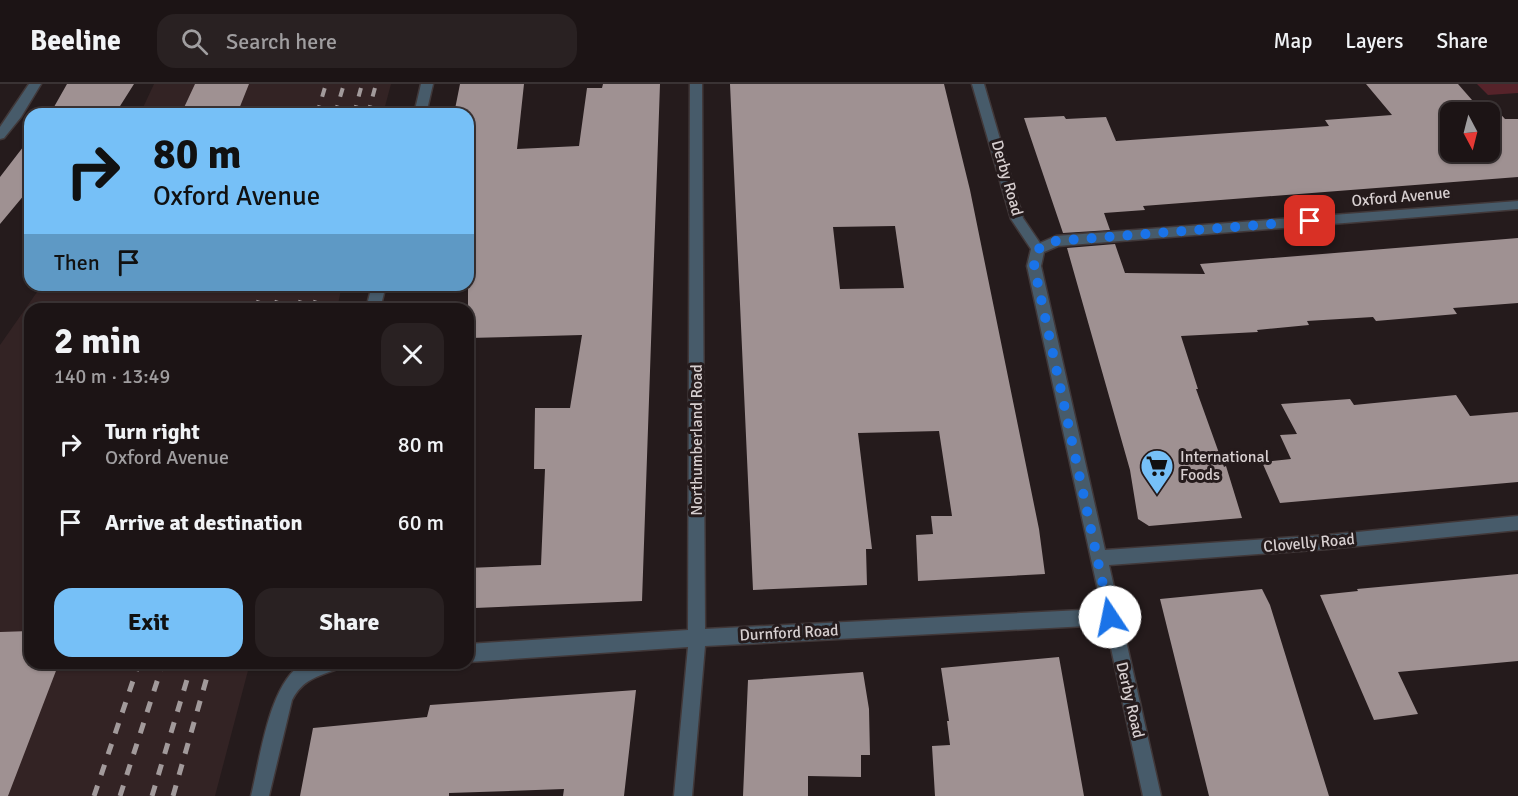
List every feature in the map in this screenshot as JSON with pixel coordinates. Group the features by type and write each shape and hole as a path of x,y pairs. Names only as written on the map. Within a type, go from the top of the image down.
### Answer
{"street":[{"path":"0,135 17,114 35,84"},
{"path":"421,108 427,84"},
{"name":"Northumberland Road","path":"683,796 697,638 696,84"},
{"name":"Derby Road","path":"978,84 1017,219 1038,249 1034,266 1110,617 1152,796"},
{"name":"Oxford Avenue","path":"1038,249 1056,241 1518,205"},
{"name":"Clovelly Road","path":"1099,558 1327,542 1518,523"},
{"name":"Durnford Road","path":"474,653 697,638 1110,617"},
{"path":"260,796 284,698 291,682 301,669"}],"shaded area":[{"path":"154,84 391,84 385,108 143,108"},
{"path":"1477,84 1518,84 1518,93 1488,95"},
{"path":"38,291 341,291 338,303 29,303"},
{"path":"24,311 24,669 248,669 215,796 0,796 0,345"}],"building":[{"path":"67,84 134,84 119,108 53,108"},
{"path":"195,84 249,84 239,108 184,108"},
{"path":"460,84 524,84 517,149 579,146 587,88 602,88 603,84 660,84 642,601 475,608 474,568 541,565 545,469 534,469 535,408 570,408 582,335 474,338 474,303 468,303 468,291 474,291 474,108 455,108"},
{"path":"730,84 944,84 970,190 1039,529 1045,574 918,581 916,535 933,534 931,516 952,516 939,431 858,433 872,549 866,549 867,585 753,590","holes":["895,226 904,288 840,289 833,227"]},
{"path":"1366,84 1458,84 1474,102 1440,102 1440,162 1500,162 1500,114 1505,119 1518,119 1518,177 1143,206 1145,210 1104,213 1110,230 1063,233 1024,118 1106,117 1116,141 1329,126 1325,120 1392,115"},
{"path":"24,146 24,195 0,224 0,177"},
{"path":"1518,238 1518,303 1453,308 1457,314 1376,321 1373,317 1307,321 1309,325 1257,330 1258,332 1181,336 1198,389 1196,389 1224,467 1226,466 1242,518 1149,526 1138,519 1130,470 1067,248 1115,244 1125,273 1205,274 1200,264"},
{"path":"1456,395 1470,416 1518,412 1518,482 1280,503 1262,462 1291,459 1280,435 1297,434 1281,404 1350,399 1354,405"},
{"path":"1518,574 1518,661 1398,672 1418,714 1374,720 1320,595 1358,591 1357,589"},
{"path":"1262,589 1270,605 1329,796 1209,796 1160,599"},
{"path":"24,631 24,669 57,669 8,796 0,796 0,632"},
{"path":"1059,657 1084,796 935,796 932,746 950,745 941,668"},
{"path":"863,672 869,709 870,755 861,755 861,777 808,776 808,796 743,796 748,680"},
{"path":"636,690 624,796 563,796 564,789 449,793 449,796 300,796 313,728 427,717 430,705"}],"railway":[{"path":"319,108 326,84"},
{"path":"337,108 344,84"},
{"path":"356,108 362,84"},
{"path":"370,108 376,84"},
{"path":"258,303 261,291"},
{"path":"276,303 280,291"},
{"path":"300,303 303,291"},
{"path":"315,303 318,291"},
{"path":"94,796 137,669"},
{"path":"120,796 161,669"},
{"path":"152,796 190,669"},
{"path":"173,796 209,669"}],"place":[{"name":"International Foods","path":"1157,495"}],"route":[{"path":"1110,617 1034,266 1038,249 1056,241 1310,221"}]}
